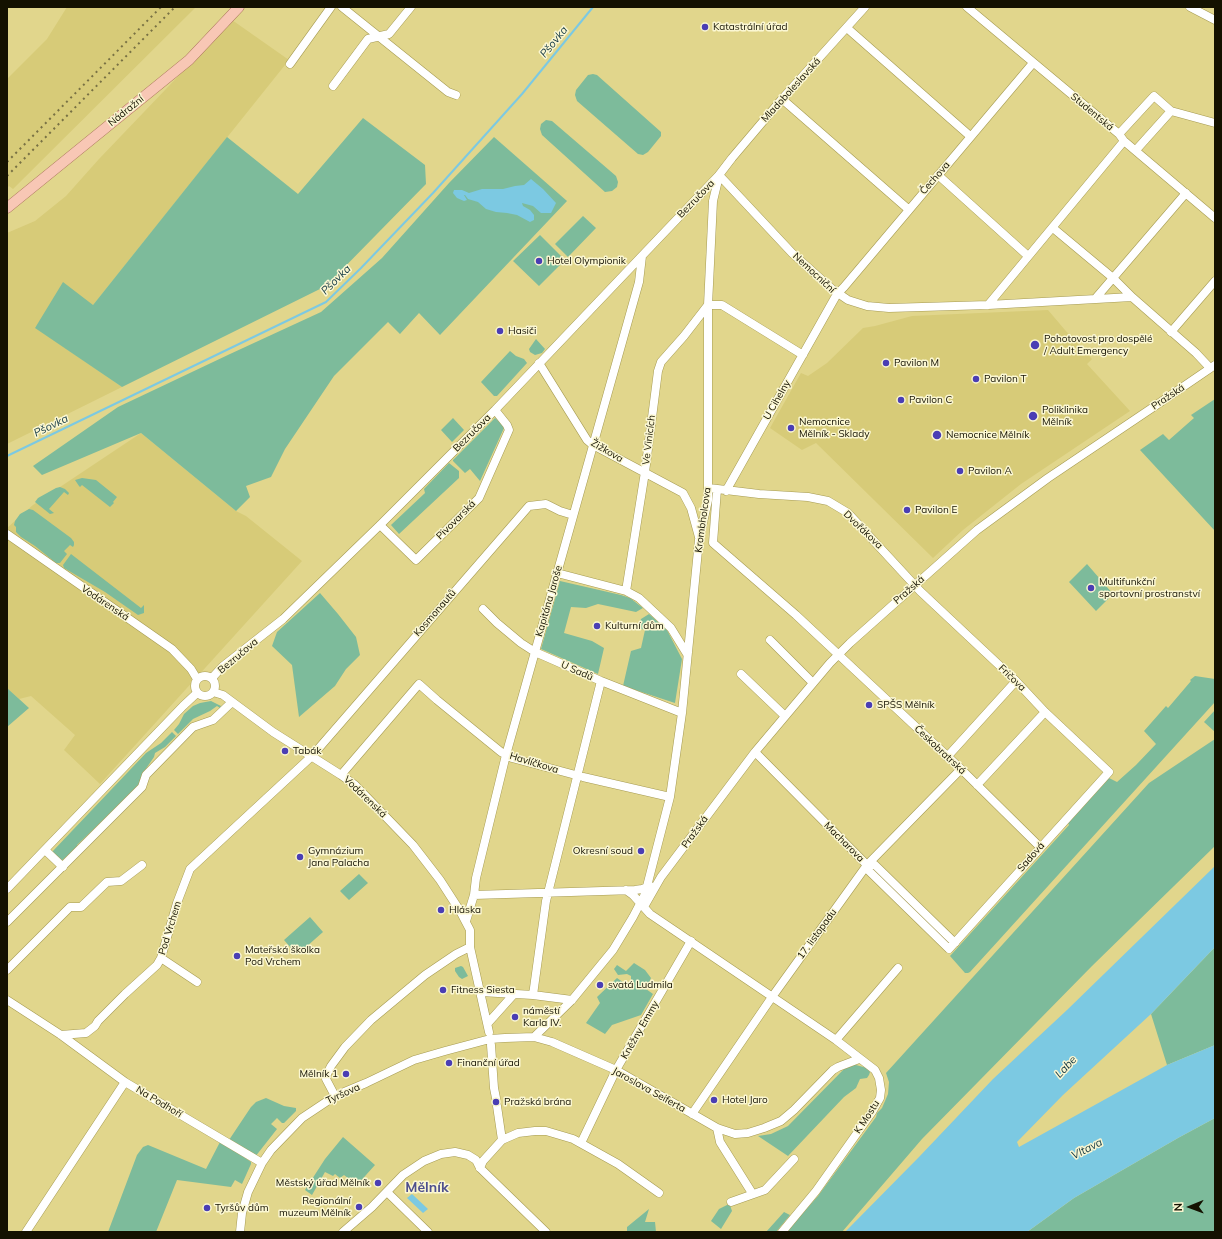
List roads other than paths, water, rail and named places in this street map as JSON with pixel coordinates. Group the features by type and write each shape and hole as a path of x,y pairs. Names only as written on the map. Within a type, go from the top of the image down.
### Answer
{"main road":[{"name":"Nádražní","path":"7,208 189,60 239,7"}],"street":[{"path":"290,64 331,7"},
{"path":"342,7 448,92 456,95"},
{"path":"333,86 368,40 389,34 411,7"},
{"name":"Mladoboleslavská","path":"719,175 782,99 865,7"},
{"name":"Studentská","path":"967,7 1119,134 1124,141 1215,218"},
{"path":"1190,7 1215,20"},
{"path":"846,28 970,136"},
{"name":"Čechova","path":"837,294 1033,63"},
{"path":"1119,134 1154,96 1171,111 1215,123"},
{"path":"782,99 908,209"},
{"path":"1136,150 1171,111"},
{"path":"988,305 1124,141"},
{"name":"Bezručova","path":"212,678 227,663 283,619 380,525 495,410 719,175"},
{"name":"Nemocniční","path":"719,175 792,253 837,294 858,304 889,308 988,305 1132,297"},
{"name":"Krombholcova","path":"647,888 652,862 670,798 682,713 699,540 708,500 717,489 708,305 713,201 719,175"},
{"path":"938,175 1028,256"},
{"path":"1095,299 1186,194"},
{"path":"1053,228 1113,278 1171,332 1213,366"},
{"name":"Kapitána Jaroše","path":"470,947 470,930 466,921 467,914 474,895 476,878 506,755 640,282 642,256"},
{"path":"1171,332 1215,281"},
{"name":"U Cihelny","path":"717,489 802,355 837,294"},
{"path":"708,305 722,305 802,355"},
{"name":"Ve Vinicích","path":"626,591 645,472 658,371 661,362 708,305"},
{"name":"Žižkova","path":"539,364 587,440 593,446 683,493 691,508 699,540"},
{"name":"Pražská","path":"638,907 755,752 813,683 850,643 977,530 1048,478 1213,366"},
{"name":"Pivovarská","path":"380,525 416,560 479,498 509,430 508,425 495,410"},
{"name":"Dvořákova","path":"717,489 808,497 828,501 848,513 877,542 914,585"},
{"name":"Českobratrská","path":"717,489 713,543 796,615 961,769 1040,847"},
{"name":"Kosmonautů","path":"312,756 529,506 546,504 573,515"},
{"name":"Vodárenská","path":"7,534 172,649 191,669 197,679"},
{"path":"557,573 626,591 638,598 671,628 687,654 688,652"},
{"name":"Fričova","path":"914,585 1016,681 1045,712 1109,772"},
{"name":"U Sadů","path":"483,609 521,643 535,652 601,681 682,713"},
{"path":"770,640 813,683"},
{"path":"741,674 785,716"},
{"name":"Bezručova","path":"197,679 203,675 210,676 215,686 213,692"},
{"path":"197,679 194,686 197,693 204,696 213,692"},
{"path":"533,995 548,892 601,681"},
{"path":"947,757 1016,681"},
{"name":"Havlíčkova","path":"341,775 419,684 506,755 512,758 670,798"},
{"name":"Vodárenská","path":"213,692 223,695 272,732 312,756 355,786 413,845 440,880 466,921"},
{"path":"7,890 177,712 197,693"},
{"path":"7,922 142,788 146,775 193,727 213,720 232,702"},
{"path":"977,785 1045,712"},
{"name":"Macharova","path":"755,752 867,865 875,865 955,943"},
{"name":"Pod Vrchem","path":"61,1035 86,1033 157,965 161,958 177,903 190,869 312,756"},
{"name":"17. listopadu","path":"692,1114 772,997 867,865 961,769"},
{"name":"Sadová","path":"867,865 869,871 949,949 1109,772"},
{"path":"45,850 63,867"},
{"path":"652,862 657,869 662,871 667,870"},
{"path":"7,970 70,907 80,907 107,882 121,881 142,865"},
{"name":"Pražská","path":"534,1037 572,1000 613,950 638,907 647,888 661,877"},
{"path":"474,895 647,888"},
{"path":"626,890 633,894 638,907"},
{"name":"K Mostu","path":"638,907 691,941 836,1040 859,1060 875,1070 879,1078 881,1090 880,1098 872,1112 816,1191 782,1232"},
{"name":"Kněžny Emmy","path":"580,1142 616,1070 691,941"},
{"path":"335,1096 326,1079 327,1074 345,1047 371,1020 425,975 456,954 470,947 488,1023 494,1088 502,1140"},
{"path":"161,958 197,982"},
{"path":"836,1040 898,968"},
{"path":"481,992 533,995 572,1000"},
{"path":"488,1023 514,994"},
{"path":"7,1000 61,1035"},
{"name":"Na Podhoří","path":"61,1035 125,1082 262,1163"},
{"path":"490,1039 534,1037"},
{"name":"Jaroslava Seiferta","path":"534,1037 552,1042 616,1070 717,1128 735,1134 748,1133 781,1121 794,1110 833,1070 844,1064 859,1060"},
{"name":"Tyršova","path":"240,1232 242,1213 248,1192 262,1163 271,1150 302,1118 335,1096 414,1060 490,1039"},
{"path":"26,1232 125,1082"},
{"path":"717,1128 720,1142 752,1193"},
{"path":"480,1168 483,1161 502,1140 518,1133 546,1131 580,1142 618,1164 659,1193"},
{"path":"343,1232 387,1192 403,1175 424,1161 441,1154 455,1152 468,1154 476,1160 480,1168 546,1232"},
{"path":"731,1202 752,1193 765,1190 794,1159"},
{"path":"387,1192 427,1232"}],"water":[{"path":"531,179 556,203 551,213 541,213 533,206 522,203 523,206 530,210 534,215 534,220 530,222 517,215 486,209 478,202 468,199 465,195 467,200 464,201 457,198 453,193 454,190 462,190 469,193 482,189 503,189 524,185"},
{"path":"1215,866 1215,947 1151,1014 1063,1095 1017,1142 1019,1147 1167,1065 1215,1045 1215,1118 1074,1198 1027,1232 845,1232 993,1079 1067,1010"},
{"path":"412,1194 428,1209 423,1213 407,1198"}],"waterway":[{"name":"Pšovka","path":"7,456 326,302 433,193 522,94 593,7"}],"railway":[{"path":"7,162 161,7"},
{"path":"7,176 175,7"}],"place":[{"name":"Katastrální úřad","path":"705,27"},
{"name":"Hotel Olympionik","path":"539,261"},
{"name":"Hasiči","path":"500,331"},
{"name":"Pohotovost pro dospělé / Adult Emergency","path":"1035,345"},
{"name":"Pavilon M","path":"886,363"},
{"name":"Pavilon T","path":"976,379"},
{"name":"Pavilon C","path":"901,400"},
{"name":"Poliklinika Mělník","path":"1033,416"},
{"name":"Nemocnice Mělník - Sklady","path":"791,428"},
{"name":"Nemocnice Mělník","path":"937,435"},
{"name":"Pavilon A","path":"960,471"},
{"name":"Pavilon E","path":"907,510"},
{"name":"Multifunkční sportovní prostranství","path":"1091,588"},
{"name":"Kulturní dům","path":"597,626"},
{"name":"SPŠS Mělník","path":"869,705"},
{"name":"Tabák","path":"285,751"},
{"name":"Okresní soud","path":"641,851"},
{"name":"Gymnázium Jana Palacha","path":"300,857"},
{"name":"Hláska","path":"441,910"},
{"name":"Mateřská školka Pod Vrchem","path":"237,956"},
{"name":"svatá Ludmila","path":"600,985"},
{"name":"Fitness Siesta","path":"443,990"},
{"name":"náměstí Karla IV.","path":"515,1017"},
{"name":"Finanční úřad","path":"449,1063"},
{"name":"Mělník 1","path":"346,1074"},
{"name":"Hotel Jaro","path":"714,1100"},
{"name":"Pražská brána","path":"496,1102"},
{"name":"Městský úřad Mělník","path":"378,1183"},
{"name":"Regionální muzeum Mělník","path":"359,1207"},
{"name":"Tyršův dům","path":"207,1208"}],"district":[{"name":"Mělník","path":"427,1188"}],"water label":[{"name":"Labe","path":"1066,1067"},
{"name":"Vltava","path":"1087,1149"}]}
